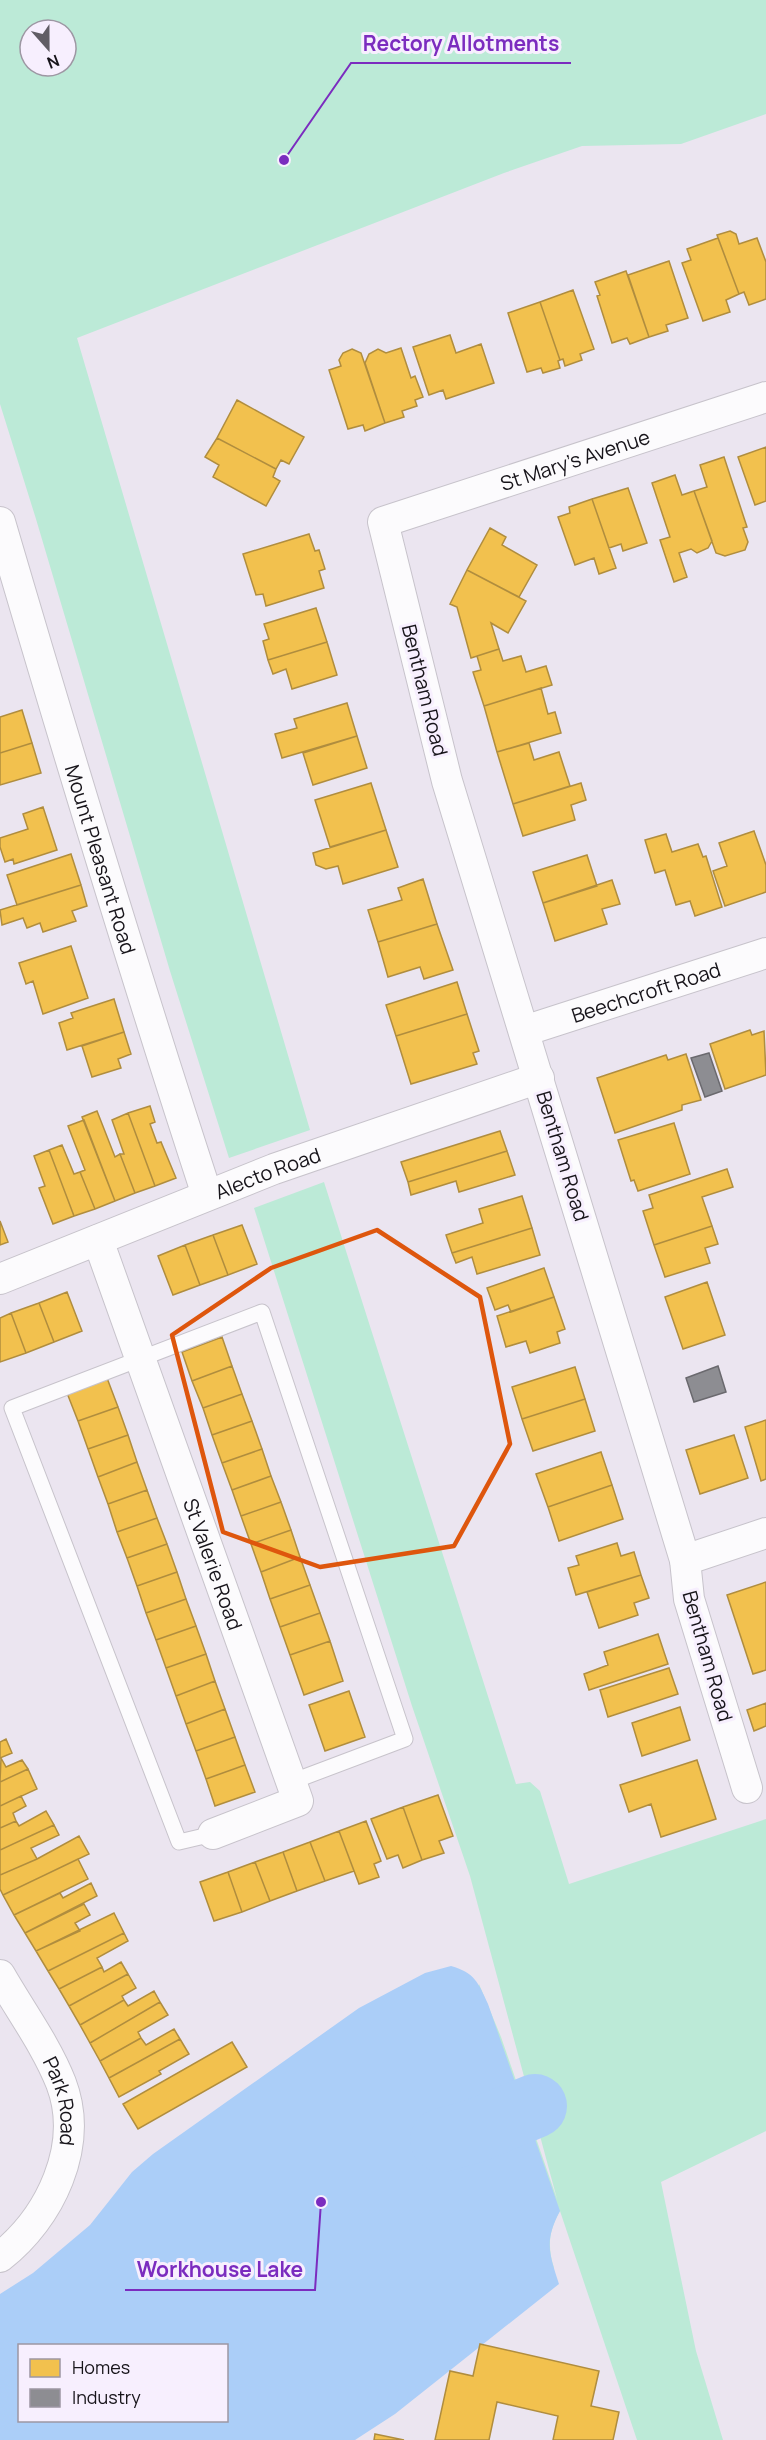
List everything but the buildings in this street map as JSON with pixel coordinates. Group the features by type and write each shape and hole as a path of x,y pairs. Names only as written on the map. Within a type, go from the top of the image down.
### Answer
{"street":[{"name":"St Mary's Avenue","path":"383,522 766,397"},
{"name":"Mount Pleasant Road","path":"0,522 139,985 207,1195"},
{"name":"Bentham Road","path":"383,522 447,781 685,1560 689,1599 747,1788"},
{"name":"Beechcroft Road","path":"524,1031 766,953"},
{"name":"Alecto Road","path":"0,1279 274,1169 539,1078"},
{"name":"St Valerie Road","path":"98,1240 298,1801 213,1834"},
{"path":"685,1560 766,1533"},
{"name":"Park Road","path":"0,1975 57,2075 65,2097 68,2128 63,2166 48,2199 24,2236 0,2257"}],"lane":[{"path":"213,1834 179,1842 12,1408 262,1312 405,1739 291,1782"}],"highlighted area":[{"path":"377,1230 480,1297 510,1444 454,1546 320,1567 223,1532 172,1335 271,1268"}],"green space":[{"path":"0,0 766,0 766,114 681,144 582,146 504,173 77,338 310,1130 229,1158 170,971 0,404"},
{"path":"324,1182 516,1784 530,1782 540,1791 569,1884 766,1819 766,2131 661,2182 696,2351 723,2440 637,2440 560,2211 550,2238 550,2252 554,2268 268,2440 0,2440 0,2326 477,2018 479,1984 501,2037 557,2199 470,1876 412,1706 254,1208"}],"water":[{"path":"451,1966 466,1972 475,1979 488,2004 560,2211 550,2239 551,2255 559,2284 395,2414 355,2440 0,2440 0,2294 33,2273 90,2225 132,2172 153,2154 359,2008 425,1973"}],"waterway":[{"path":"442,2140 475,2131 535,2106"}],"place":[{"name":"Rectory Allotments","path":"284,160"},
{"name":"Workhouse Lake","path":"321,2202"}]}
